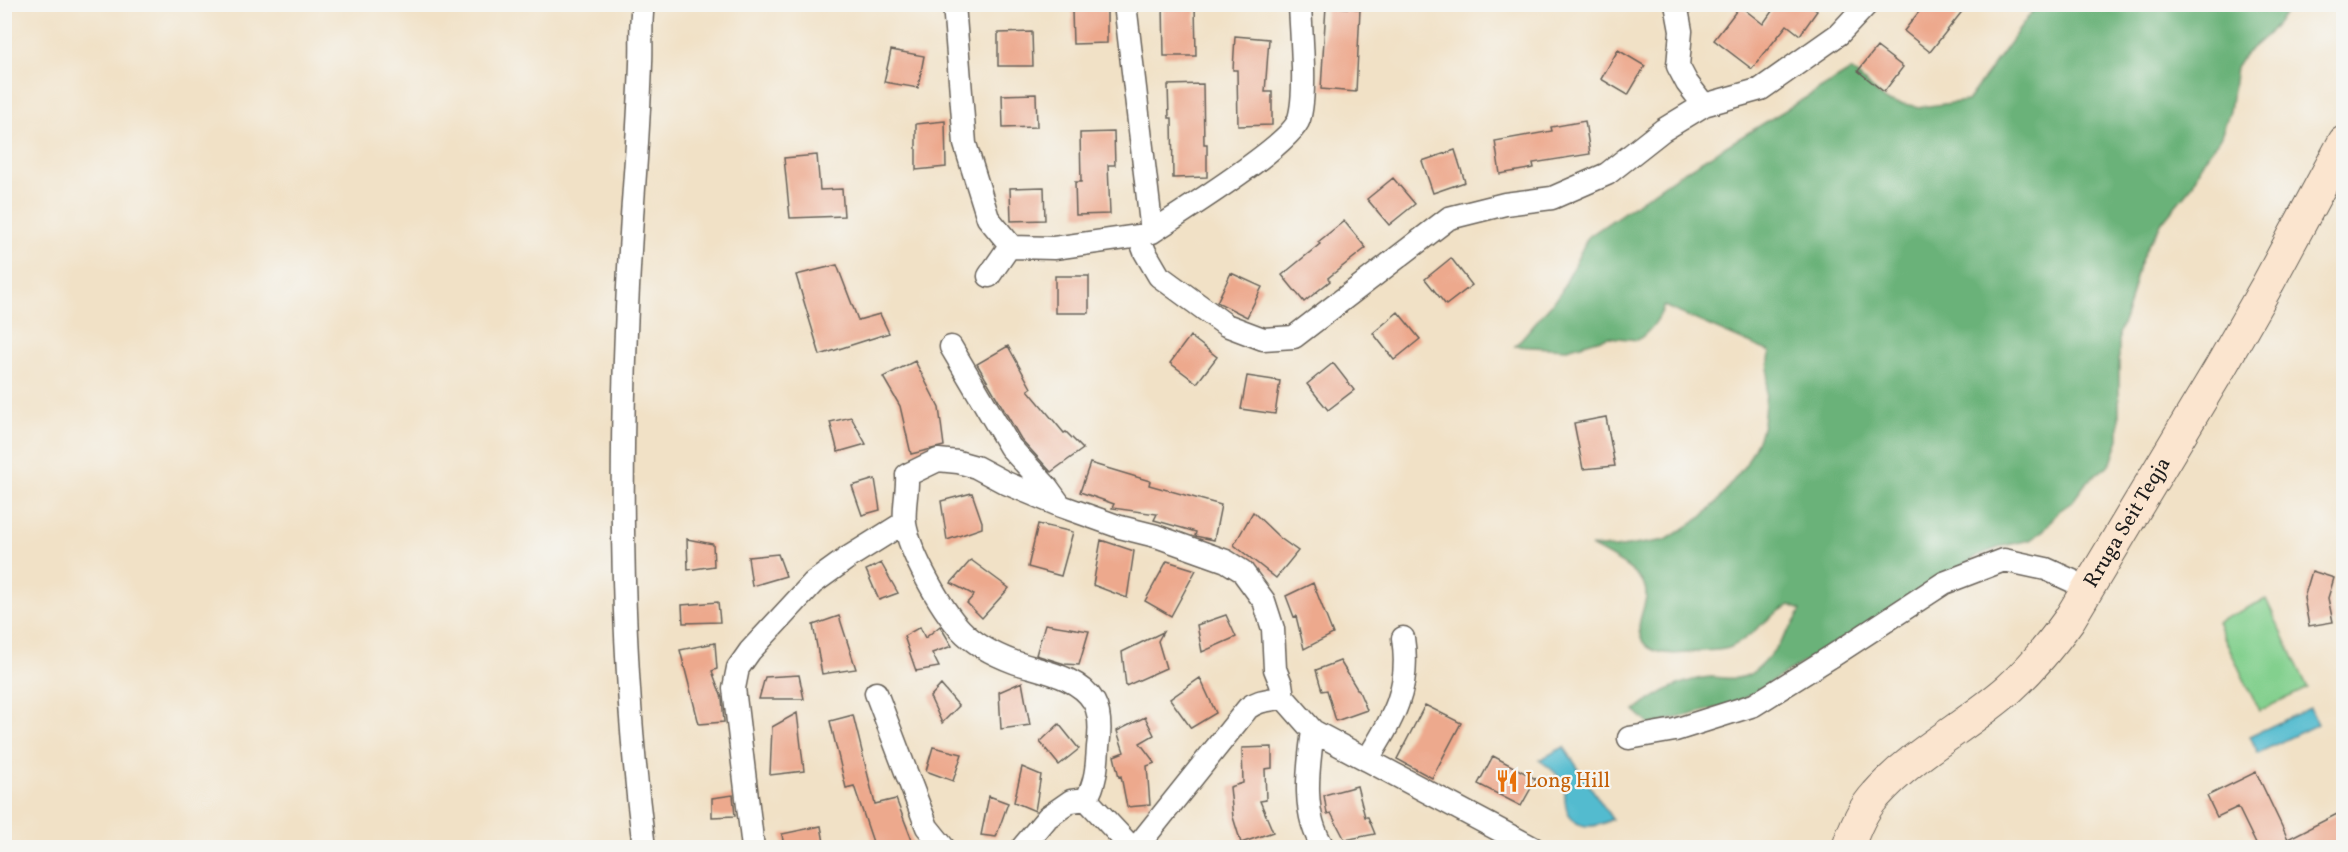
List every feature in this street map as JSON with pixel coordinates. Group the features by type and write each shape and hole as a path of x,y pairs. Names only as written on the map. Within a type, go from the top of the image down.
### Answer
{"main road":[{"name":"Rruga Seit Teqja","path":"1848,848 1856,825 1875,796 1902,770 2009,689 2045,653 2088,588 2242,329 2343,142"}],"street":[{"path":"643,4 640,104 630,241 623,450 624,604 644,848"},
{"path":"954,4 965,144 988,218 1012,247"},
{"path":"1125,4 1145,252 1159,276 1226,326 1263,339 1294,338 1449,218 1505,204 1552,198 1608,174 1663,130 1704,105 1761,88 1839,34 1867,4"},
{"path":"989,276 1007,250 1012,247 1054,248 1145,234 1226,183 1283,141 1299,121 1302,99 1300,4"},
{"path":"1676,4 1681,32 1678,66 1687,83 1704,105"},
{"path":"951,347 1010,447 1047,487 1061,506"},
{"path":"1086,800 1092,789 1099,736 1094,702 1079,686 994,653 960,629 944,608 908,538 905,522 907,475 938,460 976,467 1006,483 1061,506 1226,561 1242,571 1264,601 1273,629 1275,669 1283,697 1313,731 1533,848"},
{"path":"753,848 734,688 738,668 750,651 813,583 905,522"},
{"path":"1629,738 1675,730 1754,705 1944,583 2004,560 2046,570 2088,588"},
{"path":"1367,760 1382,738 1396,710 1406,655 1403,638"},
{"path":"876,693 927,827 944,848"},
{"path":"1022,848 1048,817 1071,801 1086,800 1134,848 1248,708 1257,701 1283,697"},
{"path":"1313,731 1308,768 1311,818 1324,848"}],"green space":[{"path":"2037,5 2292,5 2268,34 2244,55 2236,67 2230,111 2220,138 2203,161 2192,186 2163,221 2139,265 2128,309 2119,333 2119,439 2111,463 2086,483 2072,502 2059,511 2042,532 2030,540 2003,546 1979,555 1737,703 1650,725 1635,711 1661,693 1701,678 1739,678 1755,671 1777,646 1801,610 1790,605 1782,609 1739,643 1721,650 1674,654 1654,651 1641,639 1639,628 1646,597 1642,581 1621,564 1591,546 1615,548 1666,540 1702,517 1717,502 1746,464 1759,438 1763,424 1770,352 1664,306 1654,325 1638,340 1608,337 1567,349 1515,346 1560,294 1588,237 1674,178 1851,70 1886,101 1921,107 1967,101"},
{"path":"2266,599 2308,688 2259,711 2217,622"}],"water":[{"path":"2310,708 2318,724 2258,753 2250,736"},
{"path":"1564,747 1612,819 1598,825 1585,826 1573,820 1569,815 1561,779 1539,760"}],"building":[{"path":"1163,4 1195,4 1196,56 1164,56"},
{"path":"1777,4 1807,4 1817,11 1800,35 1787,25 1752,69 1714,40 1740,6 1763,24"},
{"path":"1925,4 1968,4 1930,52 1904,31"},
{"path":"1326,6 1360,9 1356,92 1321,89"},
{"path":"1107,9 1107,43 1073,44 1072,11"},
{"path":"1032,32 1033,66 998,66 998,33"},
{"path":"1235,36 1269,39 1265,92 1272,92 1272,125 1238,126 1237,70 1233,70"},
{"path":"1877,47 1903,67 1884,92 1858,71"},
{"path":"891,50 924,56 918,88 884,82"},
{"path":"1618,50 1645,66 1628,95 1601,79"},
{"path":"1203,84 1207,177 1173,178 1172,118 1169,118 1168,85"},
{"path":"1036,94 1037,127 1003,128 1002,95"},
{"path":"945,121 946,167 916,170 916,124"},
{"path":"1585,121 1590,154 1533,163 1534,168 1500,174 1495,141 1552,131 1551,127"},
{"path":"1114,132 1115,165 1108,165 1110,214 1076,215 1075,182 1081,182 1080,133"},
{"path":"1455,150 1465,182 1433,193 1422,161"},
{"path":"817,155 820,190 842,189 844,216 790,218 784,158"},
{"path":"1393,178 1415,204 1389,225 1367,199"},
{"path":"1044,187 1045,220 1011,221 1010,188"},
{"path":"1344,221 1366,248 1328,278 1330,281 1304,302 1282,275"},
{"path":"1451,258 1472,285 1446,305 1425,279"},
{"path":"837,265 858,320 880,314 889,333 820,355 796,275"},
{"path":"1231,273 1262,287 1247,317 1217,302"},
{"path":"1055,276 1089,276 1089,313 1055,313"},
{"path":"1398,312 1420,339 1394,360 1373,333"},
{"path":"1190,336 1217,357 1197,383 1170,363"},
{"path":"1008,346 1031,388 1028,390 1064,433 1066,432 1083,449 1051,472 1021,439 977,364"},
{"path":"915,361 939,408 944,446 911,454 900,406 883,377"},
{"path":"1333,363 1354,390 1328,410 1307,384"},
{"path":"1247,376 1280,381 1275,414 1241,409"},
{"path":"851,417 866,444 838,452 830,422"},
{"path":"1606,417 1615,466 1583,469 1574,423"},
{"path":"1090,463 1150,481 1149,485 1221,505 1214,540 1195,536 1196,532 1154,520 1157,514 1112,508 1114,504 1080,492"},
{"path":"875,479 880,510 862,515 852,486"},
{"path":"972,493 982,528 947,540 941,501"},
{"path":"1253,512 1280,538 1298,551 1276,578 1234,545"},
{"path":"1038,524 1073,532 1061,576 1028,567"},
{"path":"687,539 713,544 714,566 688,570"},
{"path":"1101,540 1134,551 1127,598 1093,585"},
{"path":"778,554 786,576 752,586 748,557"},
{"path":"971,560 1009,588 982,618 967,603 974,595 951,583"},
{"path":"1167,561 1196,570 1171,616 1145,601"},
{"path":"881,563 898,593 879,600 866,570"},
{"path":"2312,571 2334,578 2328,598 2333,622 2309,626 2304,598"},
{"path":"1313,583 1333,634 1304,649 1296,616 1294,617 1286,596"},
{"path":"718,602 720,622 683,623 682,605"},
{"path":"1226,615 1236,637 1202,652 1197,625"},
{"path":"839,616 856,669 822,674 813,625"},
{"path":"1045,624 1089,631 1079,665 1065,664 1036,655"},
{"path":"940,626 952,646 932,653 939,667 916,671 904,636 920,627 925,638"},
{"path":"1163,632 1158,641 1166,668 1126,686 1122,652"},
{"path":"715,643 717,669 712,671 722,698 724,722 699,724 680,650"},
{"path":"1340,661 1358,689 1367,710 1336,721 1327,690 1322,691 1316,670"},
{"path":"799,675 804,699 759,699 765,677"},
{"path":"1200,678 1216,713 1191,728 1170,699"},
{"path":"1022,682 1030,725 1001,729 999,692"},
{"path":"941,685 959,706 942,723 930,697"},
{"path":"1425,705 1461,723 1432,778 1397,759"},
{"path":"797,713 804,771 770,775 772,727"},
{"path":"853,715 875,804 896,799 915,848 875,848 854,786 846,788 830,721"},
{"path":"1145,717 1154,735 1140,743 1155,763 1147,766 1150,805 1127,807 1121,776 1119,777 1114,756 1124,752 1117,731"},
{"path":"1059,724 1079,749 1059,765 1040,742"},
{"path":"933,747 962,754 953,781 926,771"},
{"path":"1272,747 1272,768 1265,769 1266,800 1260,801 1273,832 1241,843 1233,817 1230,787 1243,783 1242,748"},
{"name":"Long Hill","path":"1493,756 1536,779 1521,806 1478,784"},
{"path":"1022,767 1041,775 1035,811 1014,802"},
{"path":"2256,772 2288,839 2343,811 2343,848 2258,848 2238,807 2217,817 2207,796"},
{"path":"1357,786 1365,817 1368,817 1375,834 1345,840 1331,813 1327,814 1324,795"},
{"path":"733,795 735,816 712,817 712,798"},
{"path":"989,796 1008,803 996,837 981,835"},
{"path":"821,826 825,848 784,848 782,834"}],"place":[{"name":"Long Hill","path":"1507,781"}]}
